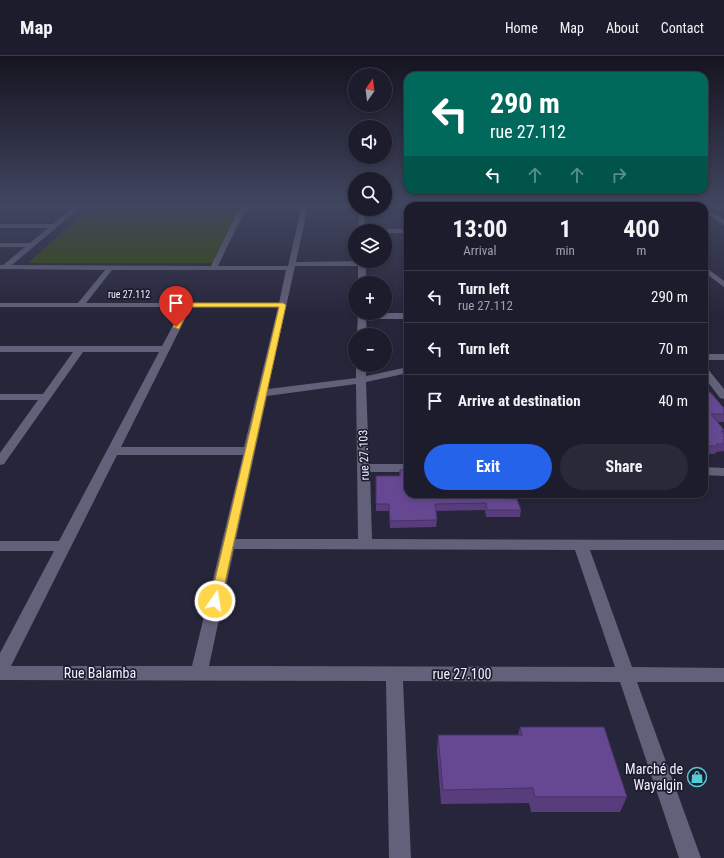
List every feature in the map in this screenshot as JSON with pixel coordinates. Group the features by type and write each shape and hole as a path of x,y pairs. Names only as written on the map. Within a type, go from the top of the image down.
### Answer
{"street":[{"path":"2,267 34,242"},
{"path":"213,268 226,242"},
{"path":"199,673 297,242"},
{"path":"0,245 31,245"},
{"path":"2,267 110,269 213,268 348,264"},
{"path":"80,305 110,269"},
{"path":"708,271 724,285"},
{"name":"rue 27.112","path":"0,305 283,305"},
{"path":"0,670 188,305"},
{"path":"392,316 404,316"},
{"path":"0,348 165,349"},
{"path":"0,461 80,349"},
{"path":"708,357 724,358"},
{"path":"263,393 361,380 404,371"},
{"name":"rue 27.103","path":"361,372 365,544"},
{"path":"708,375 724,396"},
{"path":"0,397 45,397"},
{"path":"113,451 249,451"},
{"path":"364,468 404,468"},
{"path":"708,471 724,472"},
{"path":"228,544 724,545"},
{"path":"581,545 690,858"},
{"path":"0,546 64,546"},
{"name":"Rue Balamba","path":"0,674 199,673"},
{"name":"rue 27.100","path":"199,673 724,674"},
{"path":"394,674 400,858"}],"green space":[{"path":"51,242 224,242 214,263 28,263"}],"building":[{"path":"403,374 404,374 404,396"},
{"path":"708,392 710,392 724,408 724,414 711,414 724,430 721,431 724,434 724,444 716,444 718,446 708,446"},
{"path":"400,470 404,470 404,498 517,499 521,510 487,510 486,503 435,504 437,520 390,521 389,504 376,504 376,476 400,476"},
{"path":"520,727 604,727 627,797 535,797 533,788 443,790 438,735 522,735"}],"place":[{"name":"Marché de Wayalgin","path":"697,777"}],"route":[{"path":"176,327 188,305 283,305 215,601"}]}
